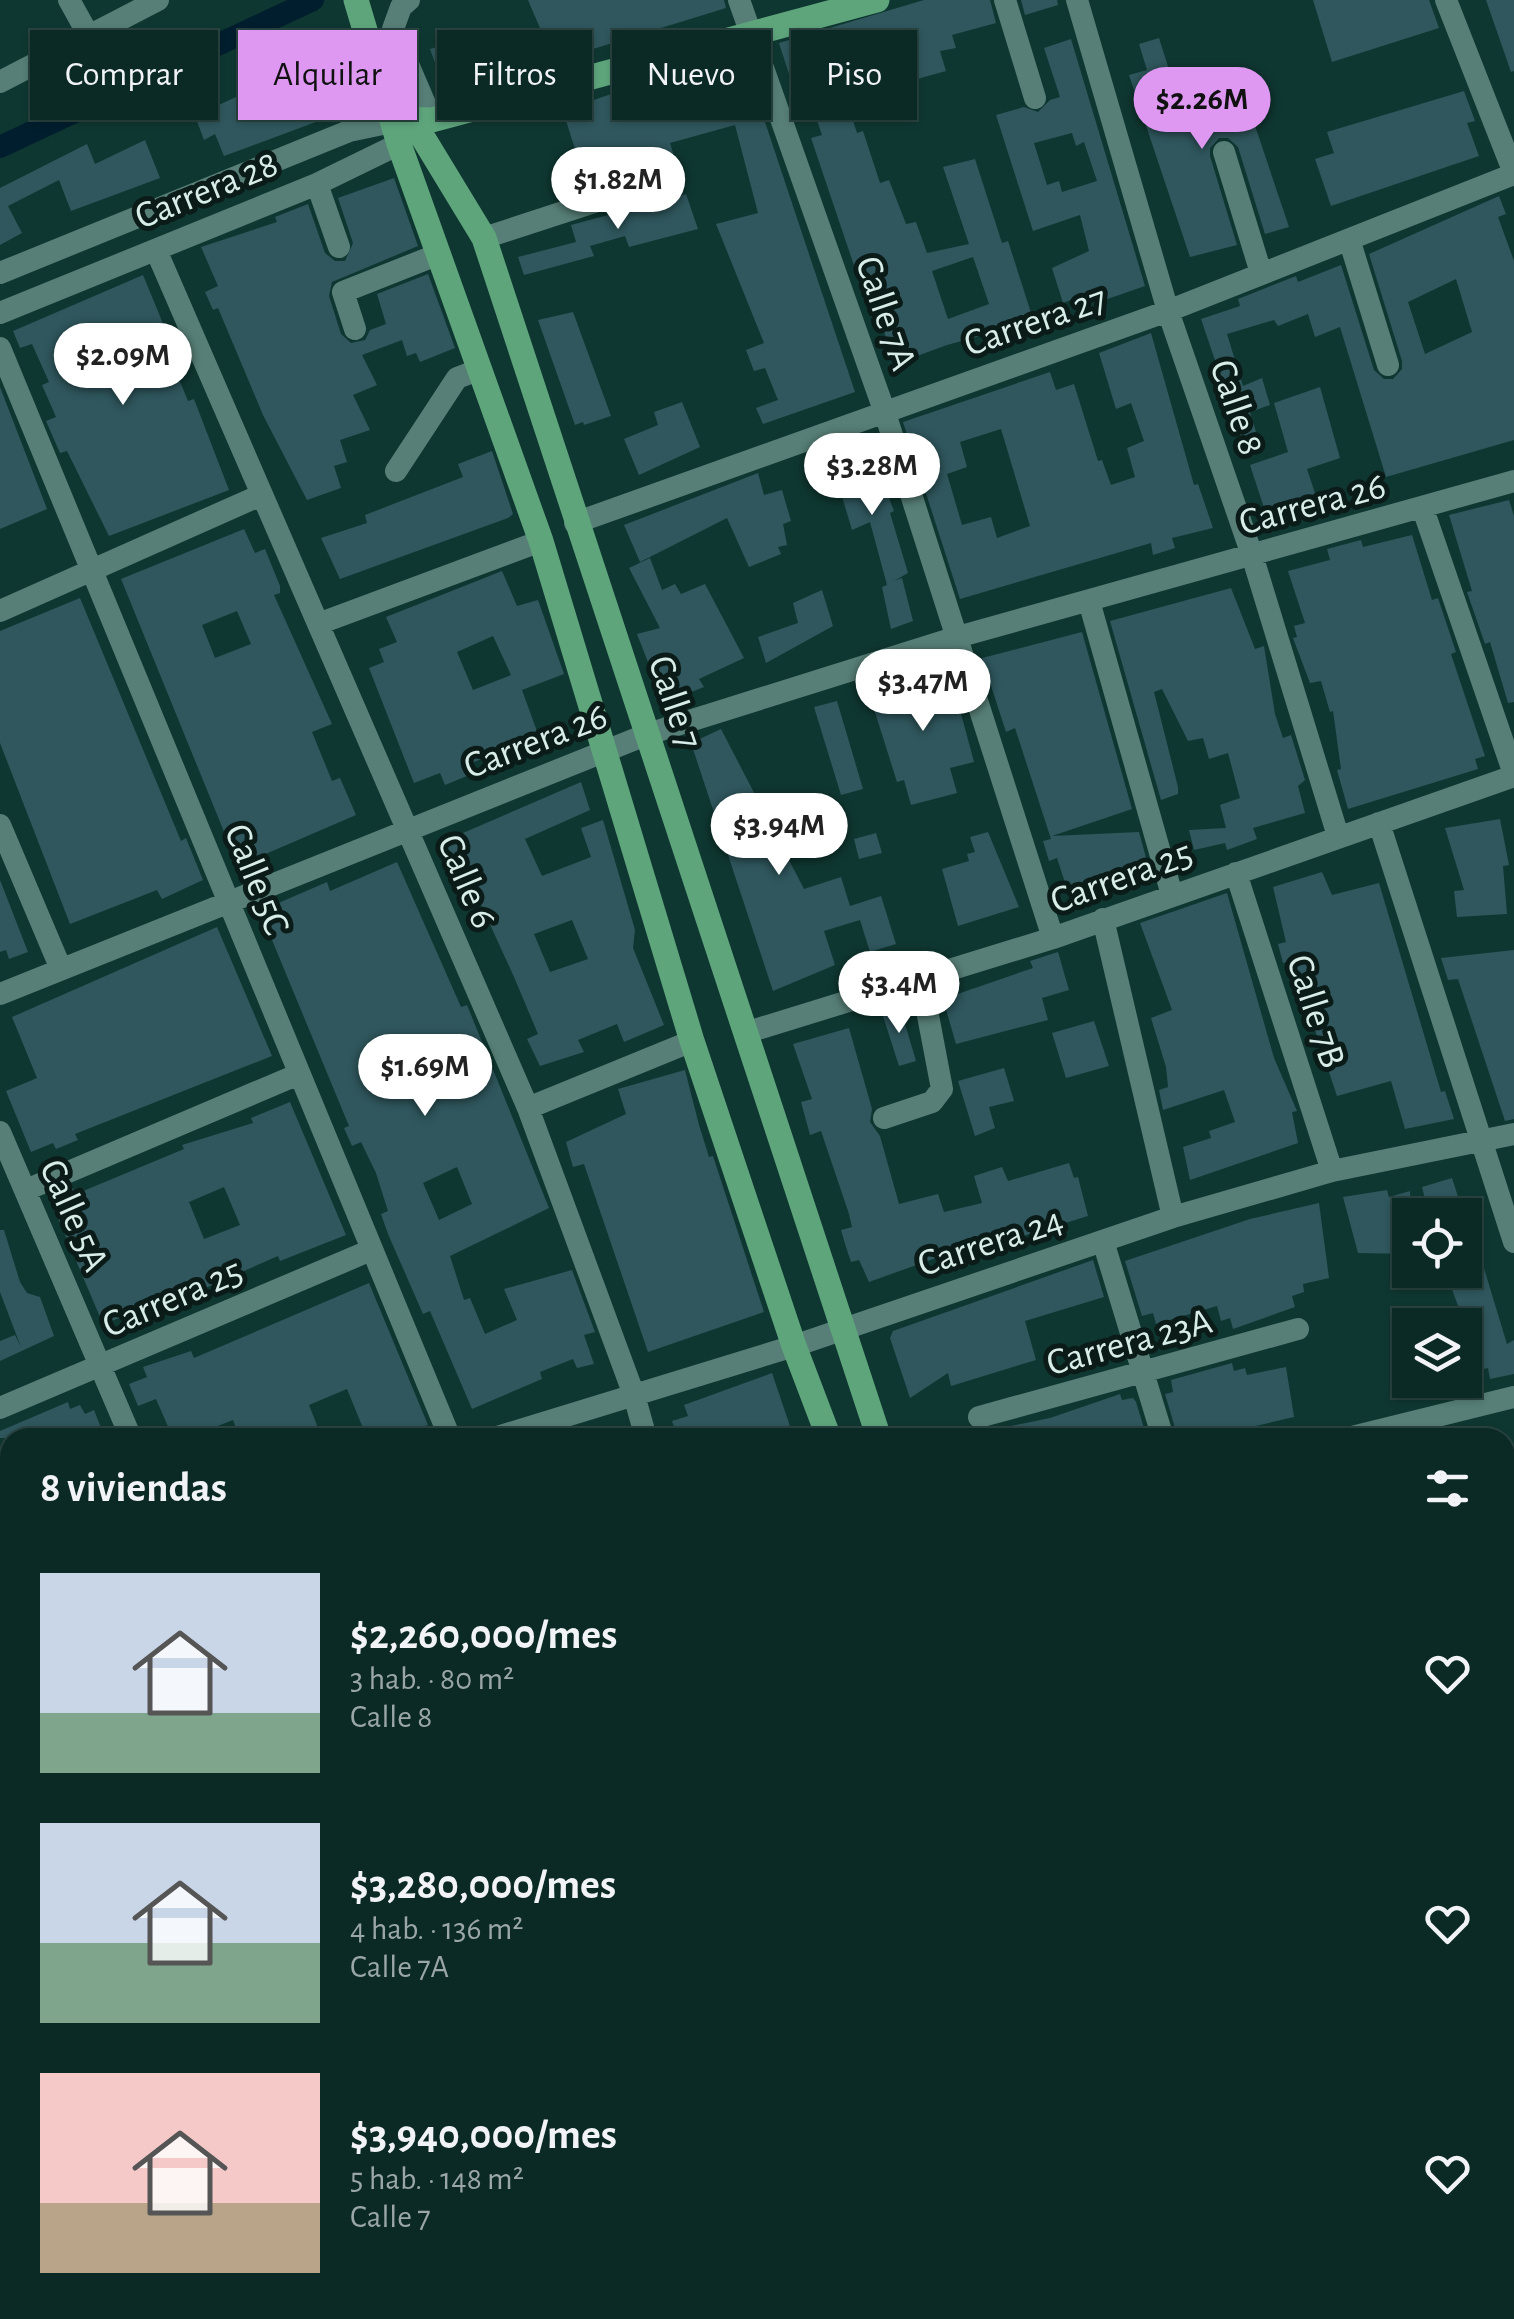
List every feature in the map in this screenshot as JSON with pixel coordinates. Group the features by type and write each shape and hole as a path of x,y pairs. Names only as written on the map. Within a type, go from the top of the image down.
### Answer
{"main road":[{"name":"Carrera 28","path":"768,30 843,5 877,0"},
{"name":"Calle 7","path":"370,20 379,69 410,128 484,238 876,1428"},
{"name":"Carrera 28","path":"410,128 464,108 612,71"},
{"name":"Calle 7","path":"410,128 440,254 541,541 692,1041 825,1428"}],"street":[{"path":"69,0 86,30"},
{"path":"100,30 158,0"},
{"path":"409,0 370,20 410,128"},
{"name":"Calle 7A","path":"739,0 751,30"},
{"path":"1005,0 1036,98"},
{"name":"Calle 8","path":"1077,0 1168,311 1252,556 1338,836"},
{"path":"1446,0 1514,174"},
{"path":"0,82 30,66"},
{"name":"Calle 7A","path":"771,87 884,410 1053,938"},
{"name":"Carrera 28","path":"0,313 317,184 410,128"},
{"name":"Carrera 28","path":"0,273 349,131 410,128"},
{"path":"1224,152 1261,272"},
{"name":"Carrera 27","path":"575,522 1168,311 1514,174"},
{"path":"317,184 339,247"},
{"path":"484,238 628,191"},
{"path":"1350,242 1388,365"},
{"name":"Calle 6","path":"156,250 528,1108 643,1428"},
{"path":"355,329 343,292 440,254"},
{"name":"Calle 5C","path":"0,348 446,1428"},
{"path":"396,471 457,378 478,370"},
{"name":"Carrera 26","path":"0,994 648,734 954,638 1514,481"},
{"path":"0,611 261,495"},
{"path":"1422,509 1514,775"},
{"path":"318,624 541,541"},
{"path":"1088,601 1172,895"},
{"name":"Carrera 25","path":"748,1032 1053,938 1514,775"},
{"path":"1379,823 1514,1242"},
{"path":"0,826 61,969"},
{"name":"Calle 7B","path":"1236,872 1332,1171"},
{"path":"1103,919 1173,1217"},
{"path":"884,1118 932,1102 942,1089 921,979"},
{"path":"528,1108 692,1041"},
{"path":"26,1190 299,1074"},
{"name":"Calle 5A","path":"0,1132 127,1428"},
{"name":"Carrera 24","path":"527,1428 794,1346 1173,1217 1332,1171 1514,1134"},
{"path":"1103,1241 1160,1428"},
{"name":"Carrera 25","path":"0,1408 371,1250"},
{"name":"Carrera 23A","path":"979,1417 1144,1375 1298,1329"},
{"path":"1388,1428 1514,1397"}],"building":[{"path":"528,0 724,0 726,8 655,30 612,30 612,43 592,49 592,30 541,30"},
{"path":"924,0 990,0 996,23 952,35 956,48 940,51 946,71 917,79 917,30 823,30"},
{"path":"1021,0 1057,0 1058,5 1025,15"},
{"path":"1313,0 1429,0 1439,28 1332,62"},
{"path":"1486,0 1514,0 1514,71 1511,72"},
{"path":"1159,38 1171,76 1178,75 1182,85 1191,83 1197,99 1242,87 1289,227 1265,234 1238,147 1228,138 1219,138 1210,148 1210,156 1237,245 1190,257 1129,75 1147,70 1139,44"},
{"path":"791,39 791,73 779,43"},
{"path":"1071,39 1145,286 1096,303 1092,292 1063,303 1052,268 1089,251 1080,215 1033,231 996,115 1024,107 1038,112 1050,100 1060,97 1044,48","holes":["1072,133 1076,146 1084,142 1097,181 1062,192 1059,181 1047,185 1034,143"]},
{"path":"437,47 437,68 430,49"},
{"path":"612,89 612,120 764,120 855,392 763,424 756,408 778,400 765,368 754,371 746,350 764,343 716,224 758,213 735,125 670,143 676,162 587,187 566,120 592,120 592,101 611,94"},
{"path":"1464,91 1475,121 1467,123 1479,156 1331,206 1315,159 1334,153 1327,132"},
{"path":"238,96 238,120 321,120 224,156 215,134 204,140 196,120 218,120 218,105"},
{"path":"817,120 853,120 857,133 863,131 880,183 889,180 906,224 916,222 927,253 969,244 943,167 975,159 1002,243 1008,241 1035,325 1000,337 998,331 947,345 895,364 879,317 872,319 811,138 822,135","holes":["973,257 989,304 948,319 932,271"]},
{"path":"145,140 160,178 71,211 59,180 8,206 22,233 0,245 0,188 87,144 95,164"},
{"path":"394,178 418,246 332,282 329,296 341,334 351,343 365,340 370,330 386,324 377,294 428,274 455,348 420,362 416,353 407,356 402,340 362,355 377,385 353,395 370,430 340,440 347,462 334,466 341,488 307,500 263,415 218,308 213,310 205,292 218,286 201,247 277,222 275,217 308,204 325,253 335,261 345,261 353,243 338,198"},
{"path":"686,194 698,229 629,247 625,236 590,246 594,256 524,275 518,257 576,242 571,225"},
{"path":"1499,196 1506,214 1498,217 1514,261 1514,440 1386,477 1340,327 1315,337 1308,314 1278,326 1274,320 1227,334 1243,386 1262,378 1270,405 1250,412 1256,432 1241,437 1201,319 1240,306 1238,299 1296,276 1298,282 1341,265 1374,370 1384,379 1393,379 1402,369 1402,361 1369,254","holes":["1456,279 1472,332 1425,354 1408,302"]},
{"path":"143,275 164,326 158,328 188,401 194,399 229,490 109,536 67,451 60,453 46,421 56,417 42,385 49,382 32,344 20,348 13,331"},
{"path":"573,312 611,416 584,425 575,425 538,320"},
{"path":"1151,333 1194,485 1198,484 1213,528 1172,538 1175,548 1153,555 1151,543 960,599 903,422 1050,372 1056,390 1074,384 1098,461 1102,460 1111,485 1135,477 1127,448 1144,441 1131,403 1116,409 1099,353","holes":["1001,429 1030,526 997,538 991,517 962,525 947,474 967,467 960,442"]},
{"path":"0,387 47,509 0,529"},
{"path":"1320,387 1340,458 1307,469 1317,499 1267,517 1250,465 1288,452 1274,403"},
{"path":"682,402 700,447 639,475 624,439 658,425 654,412"},
{"path":"865,436 894,511 890,513 908,573 894,581 902,578 913,621 891,629 882,587 887,585 870,522 852,530 835,473 827,476 821,457"},
{"path":"492,451 513,514 340,579 321,538 367,523 365,515 463,477 458,464"},
{"path":"758,473 764,495 782,490 791,521 783,524 787,545 778,547 781,554 749,567 727,518 640,562 624,525"},
{"path":"1509,500 1514,516 1514,702 1508,703 1490,642 1485,644 1467,592 1472,591 1449,515"},
{"path":"244,529 255,553 265,549 280,586 280,593 274,595 332,724 312,732 332,781 340,778 356,815 238,866 121,579","holes":["237,611 251,644 215,658 202,625"]},
{"path":"1412,535 1432,600 1438,598 1456,652 1451,654 1485,756 1475,759 1478,769 1348,809 1337,770 1341,769 1333,711 1330,712 1321,681 1310,683 1293,638 1297,637 1294,626 1305,623 1288,571 1330,560 1327,549 1361,540 1363,547"},
{"path":"650,558 662,590 675,584 681,594 705,584 744,658 699,679 704,687 681,696 678,685 660,693 637,634 660,628 629,568"},
{"path":"502,571 517,606 538,600 564,674 522,690 538,734 463,767 467,776 445,785 440,773 414,783 369,668 384,662 379,649 397,642 386,617","holes":["493,636 511,675 473,690 457,652"]},
{"path":"1231,588 1255,649 1264,646 1275,714 1283,738 1291,735 1305,780 1298,786 1305,813 1253,828 1257,839 1227,850 1225,843 1194,850 1189,830 1226,828 1220,805 1240,798 1228,753 1209,759 1203,738 1188,741 1162,689 1154,692 1178,787 1178,794 1161,800 1110,621"},
{"path":"822,590 833,626 766,663 758,637 798,623 793,603"},
{"path":"80,598 181,841 186,838 203,880 162,899 157,890 70,924 0,743 0,631"},
{"path":"1082,632 1132,809 1052,836 1139,832 1148,865 1068,892 1057,858 1049,861 1043,841 1051,839 1015,728 1006,732 982,658"},
{"path":"949,669 974,762 950,768 957,793 911,805 904,780 897,782 868,690"},
{"path":"837,701 863,789 841,795 814,707"},
{"path":"721,729 804,889 841,877 850,906 881,896 896,944 870,952 860,920 824,931 835,965 773,991 691,743"},
{"path":"581,782 590,810 525,839 542,876 591,857 581,828 603,820 635,930 633,948 664,1025 624,1042 617,1024 578,1040 584,1052 540,1066 527,1039 538,1034 514,977 477,896 467,900 442,842","holes":["572,920 588,959 550,972 534,934"]},
{"path":"1500,819 1509,865 1503,866 1507,914 1457,917 1454,891 1464,890 1445,828"},
{"path":"988,832 1019,907 958,926 942,869 969,861 967,854 975,852 970,837"},
{"path":"876,833 882,853 859,859 854,839"},
{"path":"397,862 461,1007 467,1005 549,1208 450,1256 464,1300 470,1298 485,1334 517,1320 504,1289 572,1270 595,1332 584,1335 594,1364 577,1368 573,1359 540,1372 542,1379 472,1409 430,1311 423,1314 388,1234 381,1214 388,1211 376,1173 361,1142 352,1146 344,1128 349,1126 260,911 327,882 330,891","holes":["457,1167 472,1204 439,1220 423,1183"]},
{"path":"1322,872 1332,895 1379,883 1441,1092 1445,1091 1454,1119 1405,1129 1391,1081 1337,1096 1292,961 1283,963 1278,944 1286,942 1273,887"},
{"path":"0,880 28,952 9,959 6,950 0,952"},
{"path":"1227,893 1274,1058 1297,1111 1292,1112 1298,1143 1190,1180 1183,1147 1211,1138 1209,1131 1235,1122 1224,1090 1163,1110 1159,1090 1168,1087 1166,1067 1151,1018 1172,1010 1140,923"},
{"path":"217,927 272,1056 75,1134 78,1140 56,1149 53,1143 31,1152 6,1091 37,1078 12,1017"},
{"path":"1514,950 1514,1119 1505,1121 1458,979 1448,980 1441,958"},
{"path":"1058,952 1069,990 1042,998 1048,1020 956,1044 943,999 1033,968 1030,961"},
{"path":"900,1007 916,1061 899,1066 882,1013"},
{"path":"1094,1021 1109,1066 1066,1078 1052,1033"},
{"path":"849,1028 872,1109 870,1122 880,1136 899,1204 938,1194 944,1212 982,1203 974,1176 1002,1167 1008,1181 1069,1163 1074,1178 1078,1177 1088,1216 994,1245 950,1253 869,1282 859,1260 851,1262 846,1247 841,1230 852,1227 821,1131 810,1135 801,1102 812,1099 793,1044"},
{"path":"1004,1068 1014,1101 989,1107 995,1128 975,1136 958,1081"},
{"path":"685,1070 709,1157 713,1156 764,1312 648,1352 584,1164 573,1167 566,1142 626,1114 618,1089"},
{"path":"290,1102 346,1235 280,1261 278,1256 192,1294 190,1289 126,1320 125,1316 103,1324 49,1197 73,1188 76,1194 184,1149 182,1145 253,1123 251,1118","holes":["224,1187 240,1225 204,1239 189,1202"]},
{"path":"1452,1178 1458,1198 1425,1198 1422,1187"},
{"path":"1387,1190 1389,1197 1410,1191 1410,1198 1392,1198 1392,1254 1358,1253 1343,1197"},
{"path":"1319,1203 1329,1278 1303,1284 1304,1292 1292,1296 1295,1307 1233,1329 1230,1318 1221,1321 1217,1306 1156,1324 1153,1313 1142,1316 1125,1261 1250,1219"},
{"path":"0,1230 4,1230 20,1282 27,1293 40,1297 54,1336 0,1361 0,1341 15,1335 21,1347 0,1292"},
{"path":"1093,1260 1104,1297 1025,1321 1036,1360 951,1386 948,1373 910,1398 890,1338 893,1331"},
{"path":"1482,1262 1507,1344 1514,1340 1514,1374 1490,1379 1488,1368 1482,1369 1482,1308 1459,1308 1452,1288 1482,1288"},
{"path":"369,1283 428,1425 363,1428 347,1389 309,1405 318,1428 236,1428 233,1420 213,1428 169,1428 156,1399 138,1406 129,1384 147,1377 143,1367 191,1351 194,1358"},
{"path":"1232,1363 1234,1371 1245,1368 1247,1375 1286,1367 1294,1417 1247,1428 1175,1428 1165,1394 1173,1392 1171,1380"},
{"path":"772,1373 791,1428 674,1428 672,1421 688,1416 684,1405"},
{"path":"1120,1394 1122,1400 1133,1398 1136,1402 1144,1428 1001,1428 1050,1418"},
{"path":"68,1402 70,1409 80,1405 85,1414 94,1410 101,1428 7,1428"}],"waterway":[{"path":"0,147 313,0"}]}
